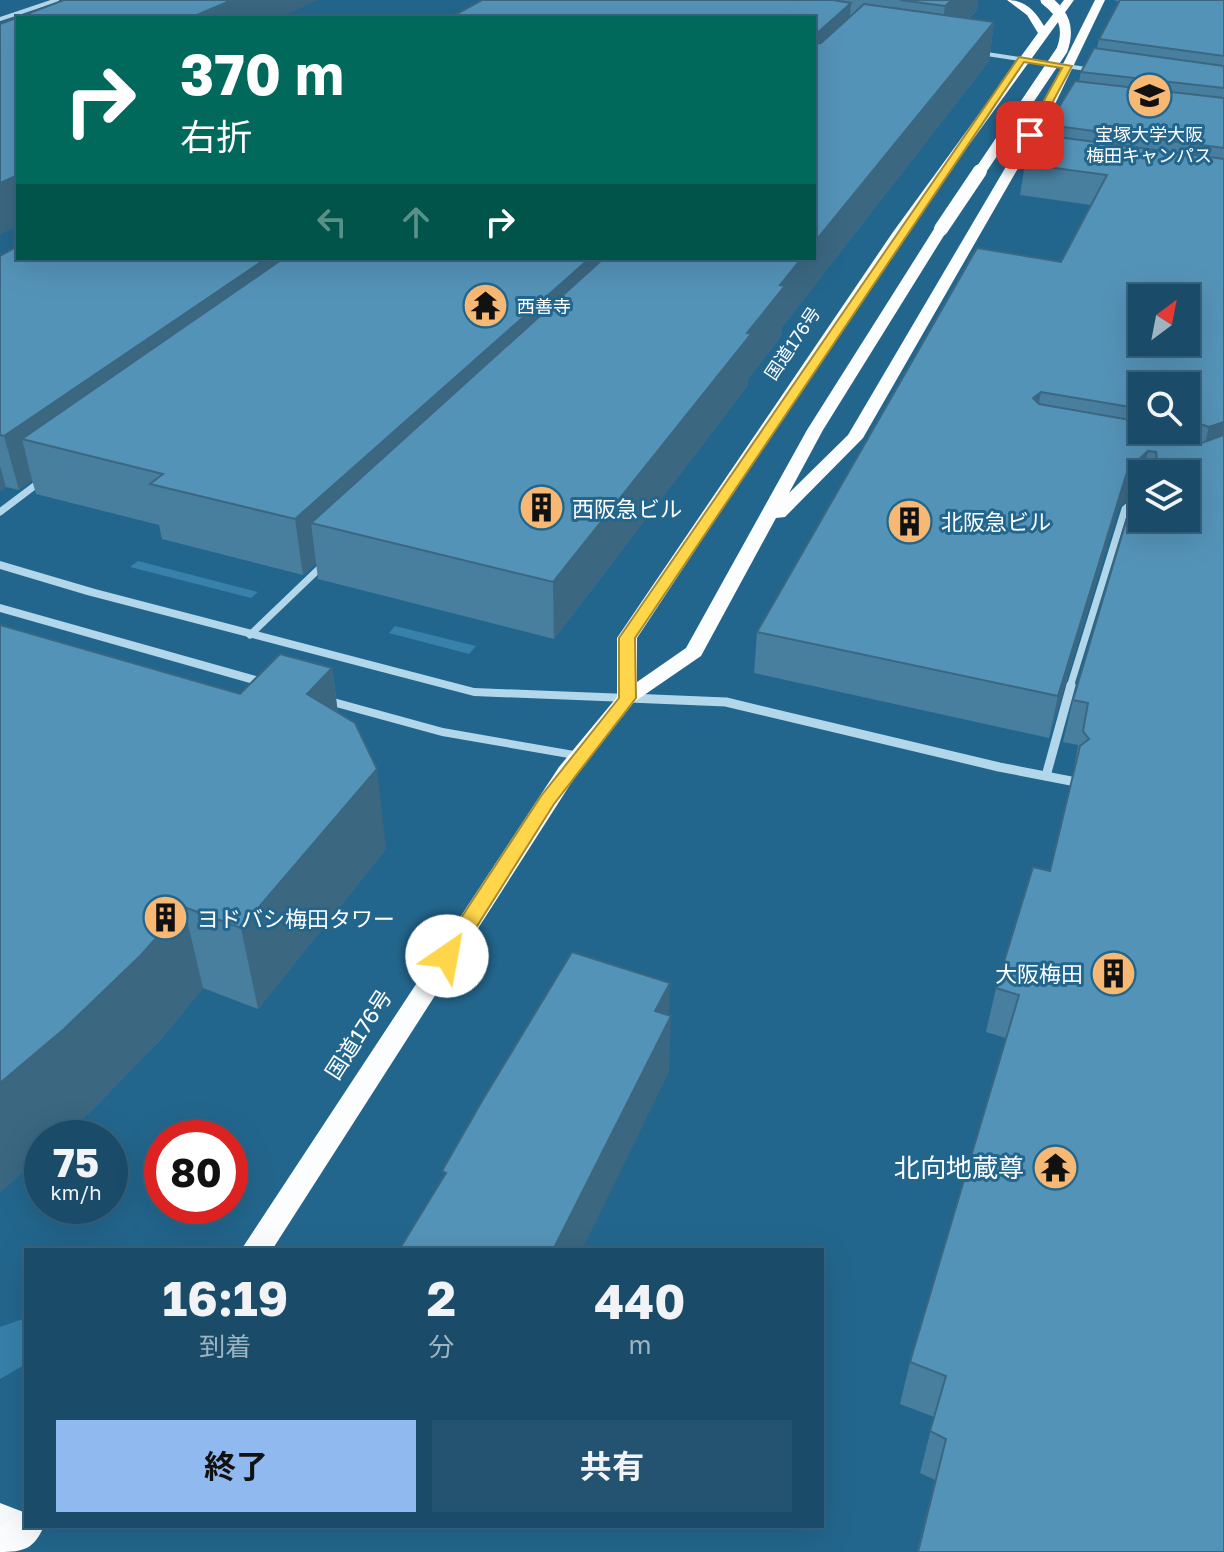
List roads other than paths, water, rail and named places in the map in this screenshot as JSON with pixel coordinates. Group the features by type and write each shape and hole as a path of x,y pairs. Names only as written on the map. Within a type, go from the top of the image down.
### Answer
{"highway":[{"path":"1012,0 1031,13 1043,33"},
{"name":"国道176号","path":"257,1248 548,800 580,756 627,698 694,652 815,430 941,229 1062,50 1069,32 1065,20 1046,0"},
{"name":"国道176号","path":"627,698 627,638 921,202 1022,59 1069,0"},
{"name":"国道176号","path":"764,528 855,438 1021,158 1057,103 1068,66 1100,0"}],"street":[{"path":"0,19 57,0"},
{"path":"976,52 1099,71"},
{"path":"0,512 49,476"},
{"path":"1046,776 1053,743 1128,507"},
{"path":"250,635 329,559"},
{"path":"0,565 250,635 474,692 726,702 1071,781"},
{"path":"0,608 288,690"},
{"path":"304,694 442,732 580,756"}],"place":[{"name":"宝塚大学大阪 梅田キャンパス","path":"1149,96"},
{"name":"西善寺","path":"486,306"},
{"name":"西阪急ビル","path":"541,508"},
{"name":"北阪急ビル","path":"910,521"},
{"name":"ヨドバシ梅田タワー","path":"166,918"},
{"name":"大阪梅田","path":"1114,973"},
{"name":"北向地蔵尊","path":"1055,1167"}]}
